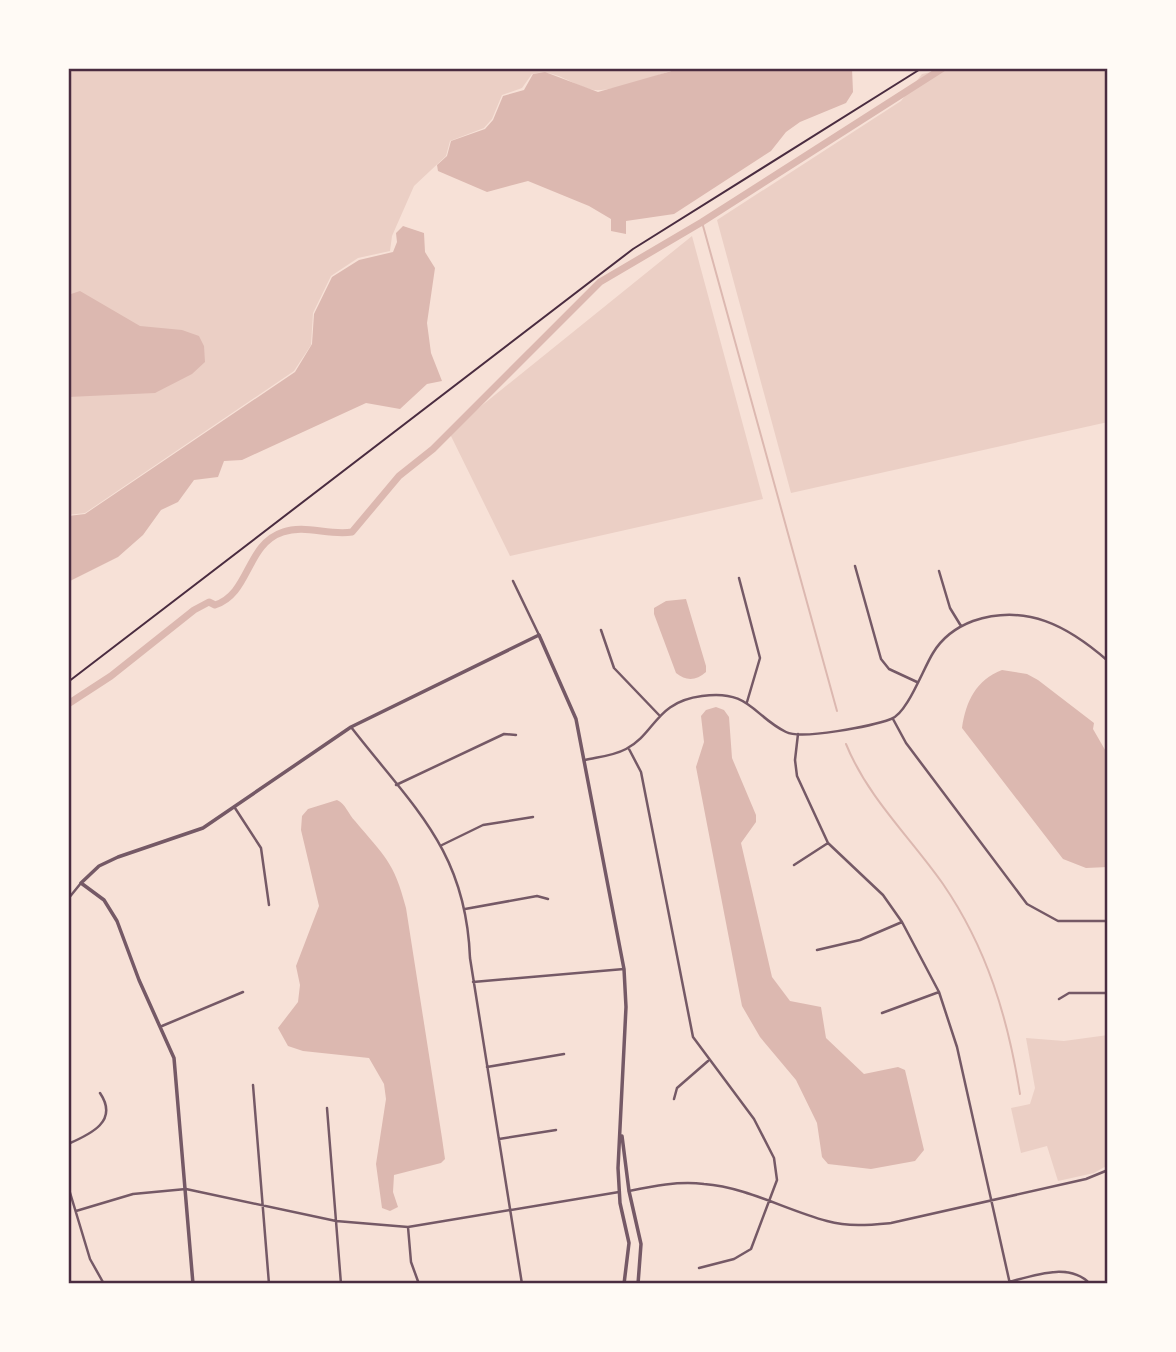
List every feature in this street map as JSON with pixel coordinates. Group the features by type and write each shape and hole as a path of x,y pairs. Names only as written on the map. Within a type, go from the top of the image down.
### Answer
{"street":[{"path":"855,566 881,659 889,669 917,682"},
{"path":"939,571 950,608 961,626"},
{"path":"739,578 760,658 747,702"},
{"path":"513,581 540,635 576,719 624,969 626,1007 620,1192 629,1243 624,1284"},
{"path":"585,760 629,748 659,715 679,701 700,696 722,694 747,702 786,732 798,734 818,734 893,719 903,708 934,650 961,626 990,615 1014,613 1055,624 1108,661"},
{"path":"601,630 614,668 659,715"},
{"path":"68,899 81,883 109,862 188,835 235,808 351,727 540,635"},
{"path":"893,719 906,743 1027,904 1058,920 1108,921"},
{"path":"351,727 442,845 465,909 473,982 522,1284"},
{"path":"396,785 504,734 516,735"},
{"path":"798,734 795,760 797,776 828,843 883,895 902,922 939,992 957,1047 1010,1283"},
{"path":"629,748 641,772 693,1037 708,1061 754,1119 774,1158 777,1180 751,1249 734,1259 699,1268"},
{"path":"235,808 261,848 269,905"},
{"path":"442,845 483,825 533,817"},
{"path":"794,865 828,843"},
{"path":"81,883 110,907 139,980 162,1026 177,1074 193,1284"},
{"path":"465,909 537,896 548,899"},
{"path":"817,950 860,940 902,922"},
{"path":"473,982 624,969"},
{"path":"162,1026 243,992"},
{"path":"882,1013 939,992"},
{"path":"1059,999 1069,993 1108,993"},
{"path":"487,1067 564,1054"},
{"path":"674,1100 677,1088 708,1061"},
{"path":"253,1085 269,1284"},
{"path":"68,1144 90,1134 105,1119 107,1110 100,1093"},
{"path":"327,1108 341,1284"},
{"path":"621,1126 629,1191 641,1244 638,1284"},
{"path":"499,1139 556,1130"},
{"path":"629,1191 659,1185 704,1184 828,1222 859,1226 891,1223 1086,1179 1108,1170"},
{"path":"68,1186 90,1258 104,1284"},
{"path":"76,1211 133,1194 186,1189 335,1221 408,1227 620,1192"},
{"path":"408,1227 411,1262 419,1284"},
{"path":"1001,1284 1063,1272 1075,1273 1090,1284"}],"path":[{"path":"68,682 633,249 922,68"}],"shaded area":[{"path":"68,68 678,68 602,90 586,88 549,73 532,74 522,88 502,95 492,119 484,128 450,141 446,156 414,186 392,236 390,251 358,258 331,276 313,313 311,345 294,371 85,513 68,515"},
{"path":"682,68 852,68 853,92 846,103 800,122 786,132 771,151 674,214 626,221 626,234 611,231 611,219 589,206 528,181 487,192 438,171 437,165 447,156 451,141 485,129 493,120 503,96 524,90 533,74 545,72 598,92"},
{"path":"950,68 1108,68 1108,422 791,493 717,220 901,101 922,74"},
{"path":"403,226 424,233 425,252 435,268 427,323 431,353 442,381 427,384 400,409 366,403 242,460 224,461 218,477 194,480 178,502 161,510 143,535 118,557 68,582 68,516 85,514 295,372 312,344 314,314 332,277 359,260 393,252 397,242 396,233"},
{"path":"692,236 763,499 510,556 449,432"},
{"path":"80,291 140,326 182,330 199,336 204,346 205,362 192,374 155,393 68,397 68,295"},
{"path":"686,599 706,666 706,672 691,679 676,673 654,614 654,608 666,601"},
{"path":"1002,670 1027,674 1038,680 1094,723 1093,729 1108,755 1108,867 1086,868 1063,859 962,728 966,709 974,693 985,679"},
{"path":"716,707 724,710 729,717 732,758 756,815 756,822 741,843 772,977 790,1001 821,1007 826,1038 864,1074 898,1067 905,1070 924,1150 915,1161 871,1169 828,1164 822,1157 817,1123 796,1080 760,1037 742,1006 696,767 704,742 701,716 706,710"},
{"path":"337,800 387,860 402,892 445,1159 441,1163 394,1175 393,1192 398,1207 390,1211 382,1208 376,1164 386,1099 384,1084 369,1058 303,1051 288,1046 278,1028 298,1002 300,985 296,966 319,906 301,830 302,816 308,809"},
{"path":"1108,1035 1108,1165 1094,1173 1058,1181 1047,1146 1021,1153 1011,1108 1030,1104 1035,1088 1026,1038 1064,1041"}],"waterway":[{"path":"68,704 111,676 194,610 209,602 215,605 226,599 235,591 254,557 271,538 283,532 300,529 352,532 399,476 433,449 600,282 702,222 943,68"},
{"path":"702,222 837,711"},
{"path":"846,744 866,782 943,884 972,933 994,984 1009,1038 1020,1094"}]}
